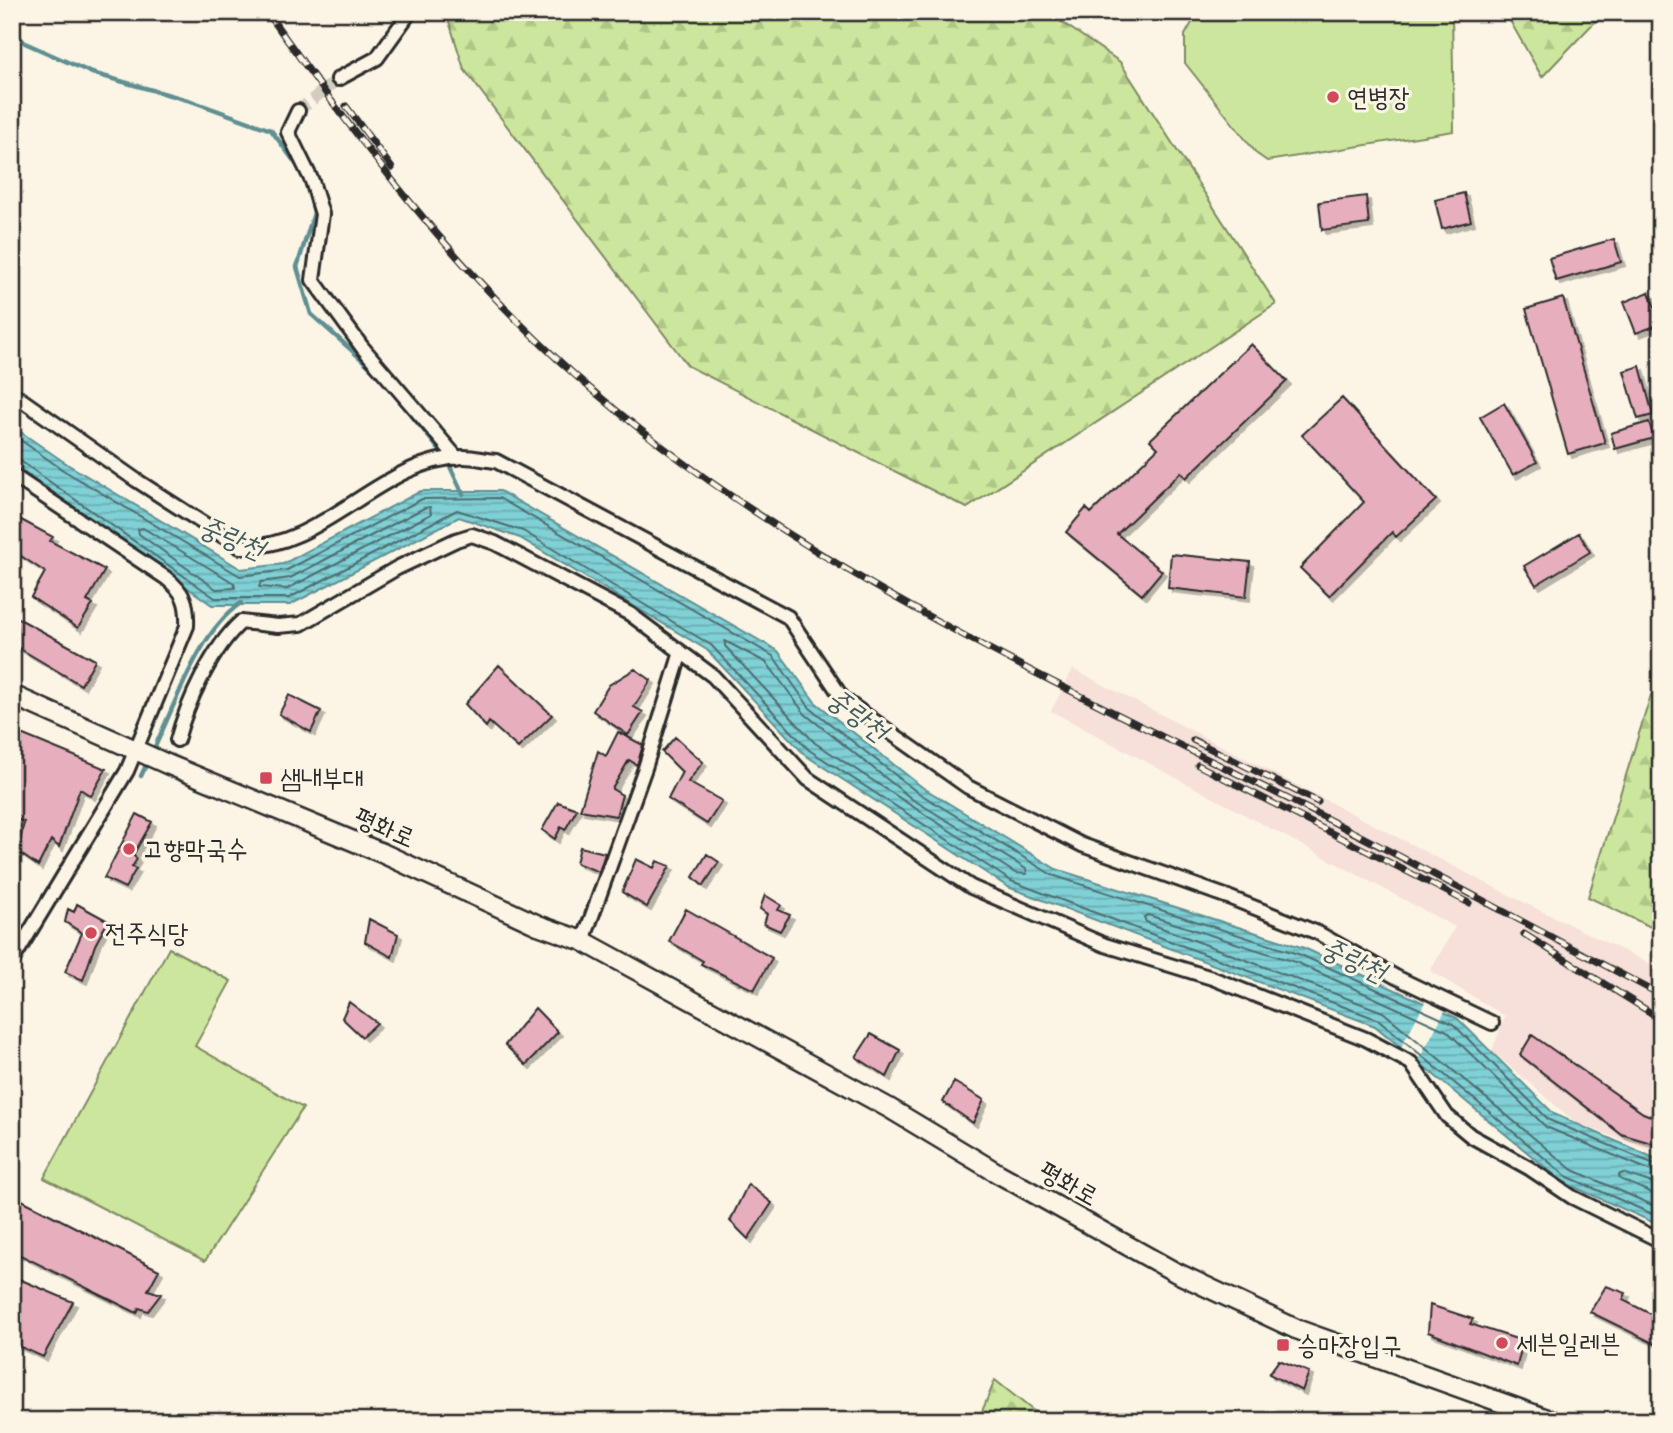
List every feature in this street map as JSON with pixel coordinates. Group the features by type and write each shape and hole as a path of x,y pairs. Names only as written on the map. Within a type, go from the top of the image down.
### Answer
{"main road":[{"name":"평화로","path":"12,695 382,853 538,925 583,941 889,1108 999,1174 1175,1272 1296,1329 1553,1421"}],"street":[{"path":"338,79 377,58 410,12"},
{"path":"298,111 288,132 312,181 322,214 313,280 362,347 454,459"},
{"path":"12,393 136,480 240,547 257,548 300,534 397,476 436,462 454,459 496,461 788,617 843,699 968,787 1082,845 1228,897 1318,933 1396,977 1492,1023"},
{"path":"12,475 166,578 180,590 188,606 187,625 146,754 127,771 12,961"},
{"path":"177,740 184,714 226,635 241,622 278,626 301,624 397,568 472,535 495,543 630,614 681,652 740,702 808,779 971,887 1105,946 1212,978 1366,1039 1411,1063 1447,1116 1471,1136 1529,1168 1573,1197 1661,1241"},
{"path":"583,941 645,768 681,652"}],"shaded area":[{"path":"1073,669 1511,896 1661,969 1661,1155 1575,1122 1492,1051 1505,1016 1430,971 1455,927 1051,711"}],"green space":[{"path":"446,12 1047,12 1120,62 1276,304 967,508 688,366 464,69"},
{"name":"연병장","path":"1198,12 1452,12 1454,131 1267,161 1257,154 1185,63 1185,35"},
{"path":"1505,12 1604,12 1542,77"},
{"path":"1661,691 1661,932 1588,897 1651,695"},
{"path":"169,948 231,981 195,1046 303,1108 205,1261 44,1178"},
{"path":"995,1380 1046,1421 978,1421"}],"water":[{"name":"중랑천","path":"12,426 67,464 241,569 283,564 421,491 500,491 778,651 815,702 922,787 1056,869 1304,948 1457,1018 1554,1114 1661,1161 1661,1226 1563,1182 1375,1026 1008,887 805,755 707,650 520,538 459,517 290,605 212,605 12,463"}],"pier":[{"path":"1426,1000 1446,1009 1416,1065 1399,1051"}],"building":[{"path":"1464,193 1471,221 1442,229 1435,200"},
{"path":"1366,196 1369,224 1322,230 1319,202"},
{"path":"1614,239 1621,262 1556,281 1549,258"},
{"path":"1649,292 1661,324 1636,333 1624,302"},
{"path":"1563,298 1605,443 1568,454 1526,309"},
{"path":"1251,344 1287,381 1186,478 1181,472 1117,534 1162,571 1142,595 1066,532 1086,508 1091,513 1158,448 1150,440"},
{"path":"1640,366 1653,415 1638,419 1624,371"},
{"path":"1342,398 1436,500 1396,537 1392,532 1329,596 1300,568 1364,502 1302,435"},
{"path":"1504,403 1537,462 1513,475 1480,417"},
{"path":"1649,422 1654,438 1615,449 1611,433"},
{"path":"12,515 53,537 50,541 105,570 87,601 93,604 78,628 31,597 45,572 12,550"},
{"path":"1579,533 1590,552 1536,585 1524,566"},
{"path":"1171,554 1250,562 1246,597 1168,588"},
{"path":"12,615 95,660 81,685 12,644"},
{"path":"499,665 552,715 518,748 489,722 486,727 465,704"},
{"path":"635,669 651,680 634,707 643,712 628,735 593,711 609,685"},
{"path":"289,695 321,711 311,732 279,714"},
{"path":"16,732 106,769 91,796 80,789 59,847 51,840 38,866 18,852 24,822 12,818 12,741"},
{"path":"618,732 643,745 637,765 629,760 612,789 622,795 616,816 580,810 598,751 606,756"},
{"path":"675,737 703,762 688,782 722,801 707,824 668,799 682,772 662,752"},
{"path":"558,802 577,809 565,830 561,827 555,839 542,830"},
{"path":"137,814 152,822 133,855 137,859 132,867 136,869 125,888 104,878"},
{"path":"580,847 605,853 599,872 576,863"},
{"path":"707,854 719,862 703,886 693,877"},
{"path":"636,859 654,868 657,861 670,866 647,907 622,892"},
{"path":"765,895 781,905 778,910 790,915 780,931 764,924 767,914 760,909"},
{"path":"77,904 108,921 95,945 83,980 65,972 82,933 65,922 68,909 74,912"},
{"path":"686,909 772,958 754,990 701,964 703,961 669,941"},
{"path":"369,919 398,934 392,957 365,942"},
{"path":"349,1002 377,1023 362,1037 342,1018"},
{"path":"535,1008 558,1032 526,1065 505,1045"},
{"path":"871,1034 900,1050 887,1077 856,1057"},
{"path":"1532,1035 1643,1113 1661,1120 1661,1146 1621,1134 1520,1055"},
{"path":"954,1082 984,1100 973,1123 943,1102"},
{"path":"748,1184 772,1203 748,1239 730,1221"},
{"path":"12,1195 159,1270 148,1290 161,1294 148,1311 139,1308 137,1313 12,1251"},
{"path":"12,1276 73,1302 43,1357 12,1343"},
{"path":"1606,1286 1626,1293 1623,1300 1661,1319 1661,1347 1590,1312"},
{"path":"1430,1305 1473,1319 1470,1324 1523,1341 1517,1366 1428,1332"},
{"path":"1279,1360 1309,1372 1302,1391 1269,1374"}],"waterway":[{"path":"12,29 25,43 92,73 191,101 271,130 299,168"},
{"path":"308,188 314,213 297,267 311,314 376,372"},
{"path":"386,384 446,458 463,494"},
{"path":"152,753 200,651 212,632 241,603"},
{"path":"141,776 148,761"}],"tunnel":[{"path":"298,111 338,79"}],"railway":[{"path":"267,12 374,157 490,292 576,376 653,440 734,498 904,603 1081,696 1311,810 1661,995"},
{"path":"346,106 392,168"},
{"path":"1193,740 1318,802"},
{"path":"1198,765 1469,903"},
{"path":"1524,934 1661,1019"}],"place":[{"name":"연병장","path":"1333,97"},
{"name":"샘내부대","path":"266,778"},
{"name":"고향막국수","path":"129,849"},
{"name":"전주식당","path":"91,933"},
{"name":"세븐일레븐","path":"1502,1343"},
{"name":"승마장입구","path":"1283,1345"}]}
